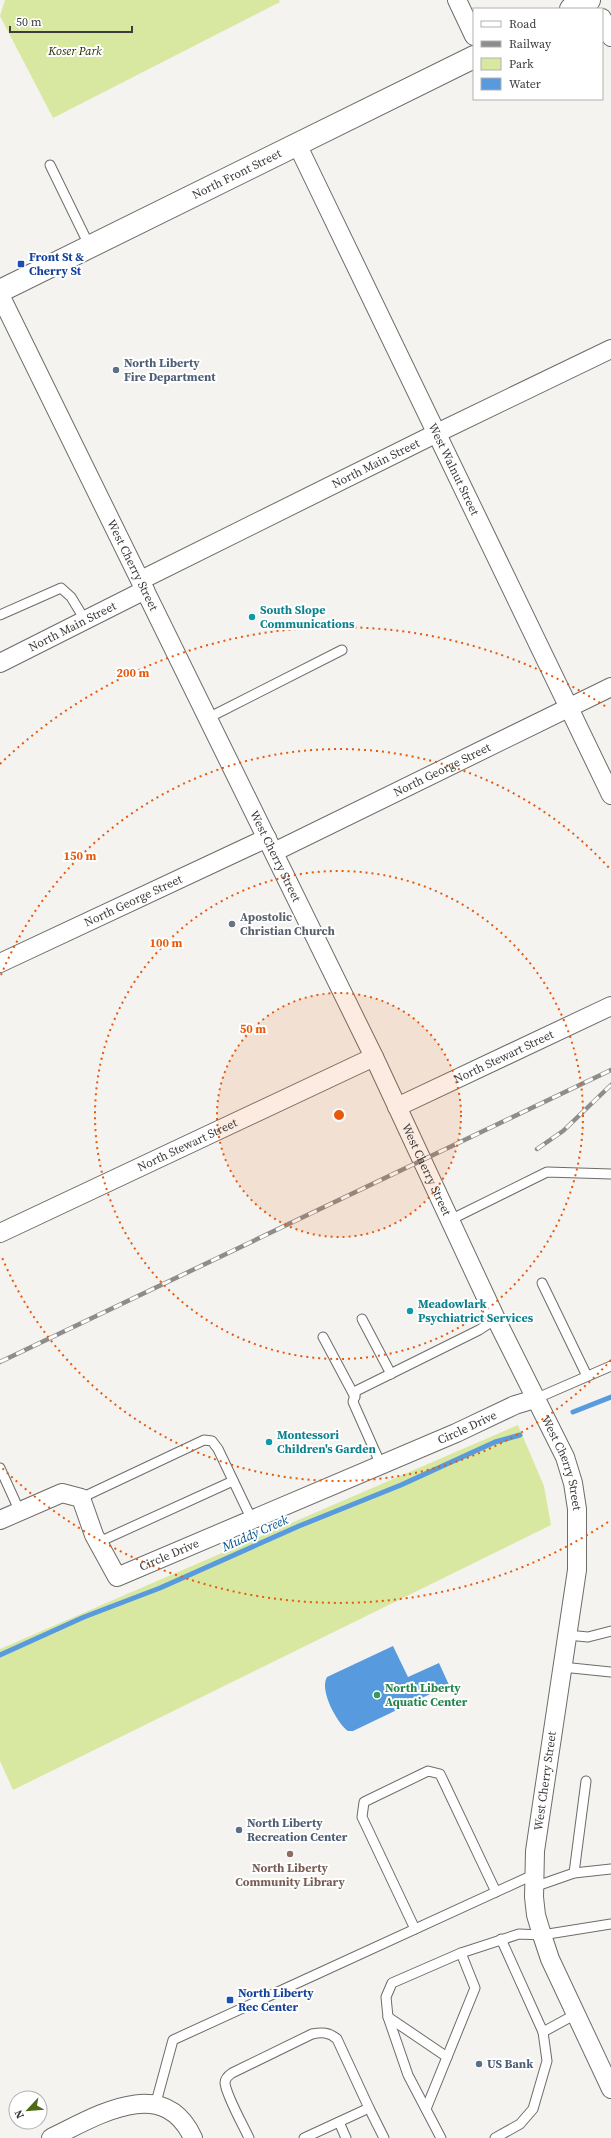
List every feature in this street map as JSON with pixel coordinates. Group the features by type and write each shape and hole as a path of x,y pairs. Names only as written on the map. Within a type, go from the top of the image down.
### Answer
{"street":[{"path":"457,0 473,34"},
{"path":"573,8 589,0"},
{"path":"603,20 611,37"},
{"name":"North Front Street","path":"0,291 473,58"},
{"name":"West Walnut Street","path":"298,144 611,795"},
{"name":"West Cherry Street","path":"0,295 374,1057 496,1319 565,1457 573,1483 577,1509 577,1570 535,1851 534,1881 536,1915 550,1959 611,2089"},
{"name":"North Main Street","path":"0,663 85,620 143,585 437,433 611,349"},
{"name":"North George Street","path":"0,963 270,845 569,708 611,687"},
{"name":"North Stewart Street","path":"397,1107 611,1006"},
{"name":"North Stewart Street","path":"0,1233 374,1057"},
{"name":"Circle Drive","path":"81,1498 99,1542 117,1577 456,1433 515,1405 535,1399"},
{"path":"0,1520 62,1493 81,1498"},
{"path":"51,2138 124,2105 140,2103 155,2106 181,2119 193,2138"}],"lane":[{"path":"50,165 90,247"},
{"path":"0,615 60,588 71,597 85,620"},
{"path":"208,718 342,650"},
{"path":"450,1220 547,1172 611,1174"},
{"path":"542,1283 587,1376"},
{"path":"362,1319 390,1374"},
{"path":"381,1465 353,1402 356,1391 496,1319"},
{"path":"323,1337 355,1397"},
{"path":"535,1399 611,1366"},
{"path":"81,1498 204,1440 212,1441 218,1449 252,1520"},
{"path":"0,1468 20,1512"},
{"path":"99,1542 233,1481"},
{"path":"567,1635 588,1637 611,1631"},
{"path":"562,1667 611,1672"},
{"path":"415,1929 362,1817 364,1802 428,1771 440,1774 496,1892"},
{"path":"574,1873 586,1781"},
{"path":"155,2106 173,2040 496,1892 534,1881 574,1873 611,1870"},
{"path":"441,2138 408,2075 388,2017 386,1997 392,1983 461,1953 519,1934 542,1935 611,1924"},
{"path":"495,2138 520,2124 533,2109 547,2062 543,2032 501,1939"},
{"path":"426,2109 475,1988 461,1953"},
{"path":"543,2032 576,2014"},
{"path":"388,2017 447,2057"},
{"path":"249,2138 228,2092 225,2082 226,2078 232,2072 312,2034 323,2032 332,2034 337,2039 384,2138"},
{"path":"304,2138 369,2108"},
{"path":"339,2122 346,2138"}],"green space":[{"name":"Koser Park","path":"5,0 279,0 280,2 53,118 0,16"},
{"path":"518,1425 544,1486 551,1525 13,1790 0,1761 0,1649"}],"water":[{"name":"North Liberty Aquatic Center","path":"393,1646 408,1677 439,1663 449,1685 353,1731 348,1731 339,1721 330,1706 325,1690 327,1677"}],"waterway":[{"name":"Muddy Creek","path":"573,1412 611,1397"},
{"name":"Muddy Creek","path":"0,1655 84,1617 160,1588 299,1526 401,1485 495,1442 520,1435"}],"railway":[{"path":"0,1362 611,1070"},
{"path":"537,1149 563,1131 611,1085"}],"place":[{"name":"Front St & Cherry St","path":"21,264"},
{"name":"North Liberty Fire Department","path":"116,370"},
{"name":"South Slope Communications","path":"252,617"},
{"name":"Apostolic Christian Church","path":"232,924"},
{"name":"Meadowlark Psychiatrict Services","path":"410,1311"},
{"name":"Montessori Children's Garden","path":"269,1442"},
{"name":"North Liberty Aquatic Center","path":"377,1695"},
{"name":"North Liberty Recreation Center","path":"239,1830"},
{"name":"North Liberty Community Library","path":"290,1854"},
{"name":"North Liberty Rec Center","path":"230,2000"},
{"name":"US Bank","path":"479,2064"}]}
